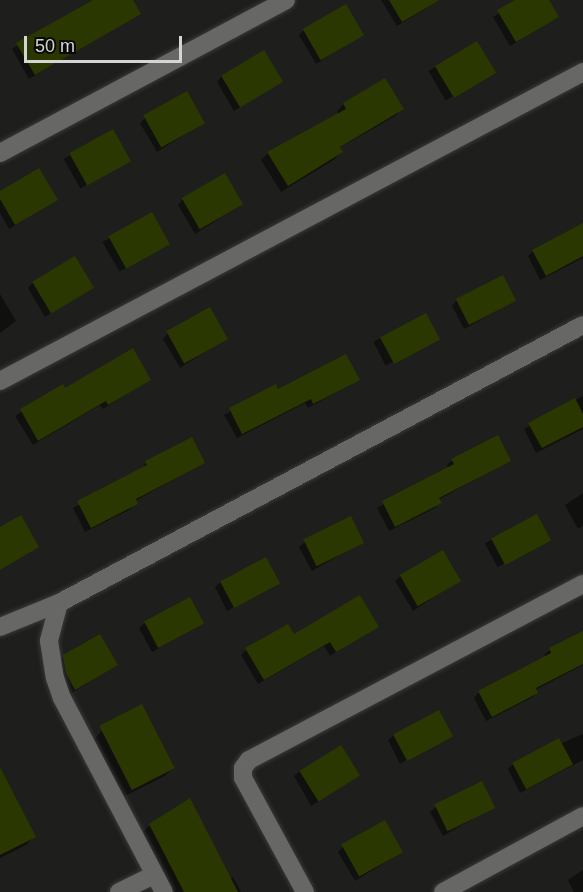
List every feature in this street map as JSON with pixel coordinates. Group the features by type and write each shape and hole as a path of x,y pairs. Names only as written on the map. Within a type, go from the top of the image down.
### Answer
{"street":[{"path":"0,153 286,0"},
{"path":"0,381 583,72"},
{"path":"0,627 59,603 583,325"},
{"path":"305,892 243,778 243,768 249,760 583,584"},
{"path":"59,603 51,624 49,648 62,698 164,892"},
{"path":"443,892 583,816"},
{"path":"119,892 154,874"}],"building":[{"path":"93,0 133,0 141,14 35,75 16,43"},
{"path":"389,0 440,0 402,22"},
{"path":"515,0 549,0 559,17 516,42 497,10"},
{"path":"346,4 364,35 321,60 303,29"},
{"path":"477,41 496,73 454,98 435,66"},
{"path":"264,50 283,82 240,107 221,76"},
{"path":"385,78 404,109 340,147 343,152 288,186 267,152 346,109 343,103"},
{"path":"187,91 205,123 161,148 143,115"},
{"path":"113,129 131,161 87,186 69,153"},
{"path":"39,168 58,200 15,225 0,199 0,191"},
{"path":"225,173 243,204 200,229 182,198"},
{"path":"152,212 170,244 126,269 108,236"},
{"path":"583,223 583,256 546,276 532,250"},
{"path":"75,256 94,288 51,313 32,282"},
{"path":"503,275 516,301 469,325 456,299"},
{"path":"210,307 228,339 184,364 166,331"},
{"path":"426,313 440,339 394,364 380,337"},
{"path":"133,348 151,380 108,405 106,401 38,441 20,409 63,384 65,388"},
{"path":"346,354 360,380 313,404 311,399 242,434 229,408 276,384 278,389"},
{"path":"575,398 583,414 583,427 542,448 528,423"},
{"path":"498,435 511,461 439,498 442,503 395,527 382,501 454,464 451,459"},
{"path":"192,437 205,463 136,499 138,504 91,528 77,501 147,465 145,461"},
{"path":"537,514 551,540 505,565 491,538"},
{"path":"21,515 39,547 0,570 0,527"},
{"path":"351,516 364,543 317,566 303,539"},
{"path":"443,550 461,581 418,606 400,575"},
{"path":"266,557 280,583 234,608 220,581"},
{"path":"360,595 379,627 336,652 330,642 264,680 245,648 288,624 294,634"},
{"path":"190,597 204,623 158,648 144,621"},
{"path":"583,631 583,664 536,688 538,693 492,717 478,691 551,653 549,648"},
{"path":"100,634 118,665 75,690 66,673 63,655"},
{"path":"142,704 175,768 132,790 99,726"},
{"path":"439,710 453,736 407,761 393,734"},
{"path":"559,738 573,764 526,789 512,763"},
{"path":"341,745 360,776 319,801 299,771"},
{"path":"0,767 36,837 0,855"},
{"path":"482,781 495,808 448,831 434,804"},
{"path":"190,798 238,892 184,892 149,824"},
{"path":"385,820 403,852 359,877 341,844"}]}
